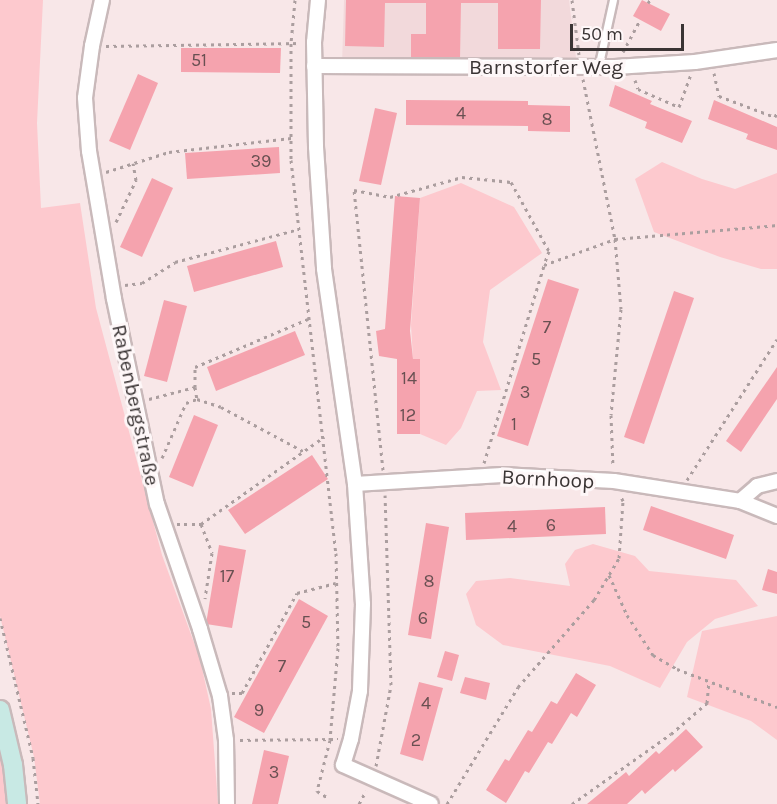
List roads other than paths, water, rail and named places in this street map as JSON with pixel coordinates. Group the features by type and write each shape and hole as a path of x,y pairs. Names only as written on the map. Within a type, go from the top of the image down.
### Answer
{"main road":[{"path":"0,710 13,765 17,804"}],"street":[{"name":"Rabenbergstraße","path":"102,0 92,46 85,98 93,176 112,286 152,482 219,691 226,740 227,804"},
{"path":"318,0 314,66 316,147 324,269 355,484 363,604 360,691 351,739 343,765 431,804"},
{"name":"Barnstorfer Weg","path":"314,66 598,68 695,62 777,50"},
{"name":"Bornhoop","path":"355,484 480,477 614,482 740,501 777,516"},
{"path":"740,501 757,486 777,481"}],"lane":[{"path":"598,68 613,0"}]}
